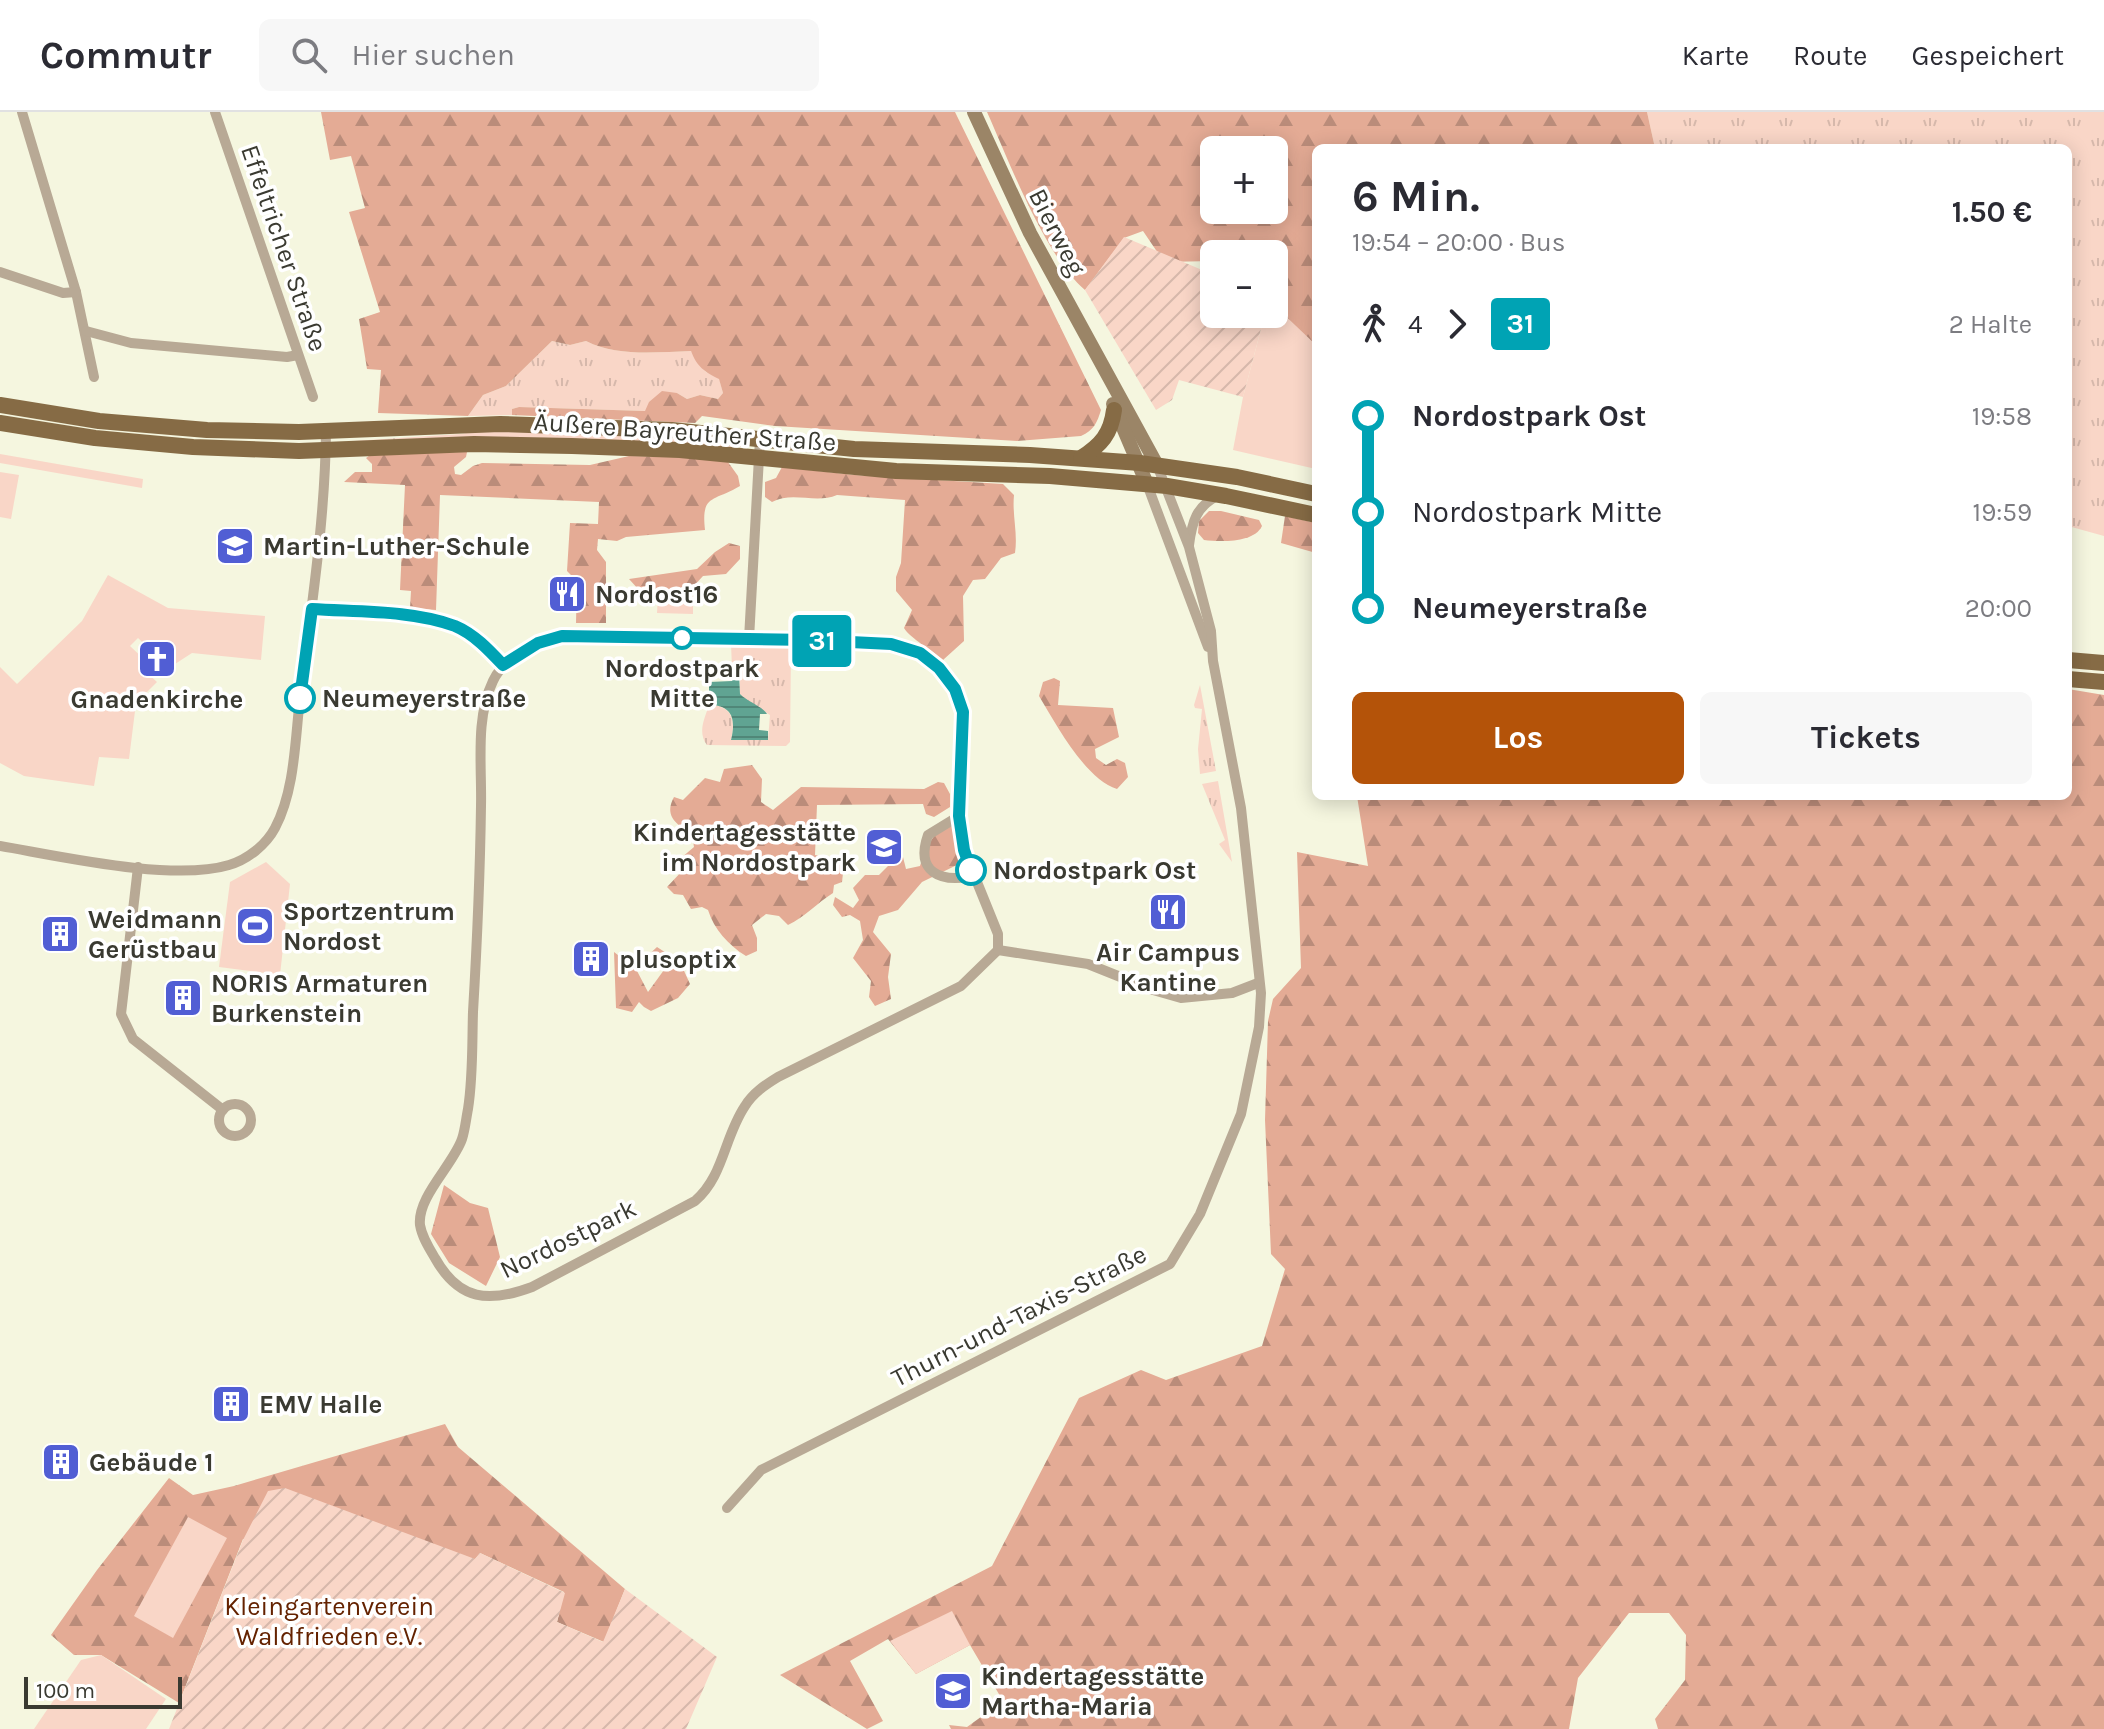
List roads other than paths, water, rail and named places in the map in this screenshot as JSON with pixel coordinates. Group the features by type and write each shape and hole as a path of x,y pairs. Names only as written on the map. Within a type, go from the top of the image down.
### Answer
{"main road":[{"name":"Bierweg","path":"974,112 1018,209 1103,371 1127,407 1148,464"},
{"name":"Bierweg","path":"1103,371 1114,410 1148,464"},
{"name":"Äußere Bayreuther Straße","path":"0,405 144,425 221,430 326,432 500,424 644,428 874,451 1081,458 1148,464 1237,477 1312,493"},
{"path":"1081,458 1105,440 1114,410"},
{"name":"Äußere Bayreuther Straße","path":"0,423 154,445 326,450 523,444 680,450 871,470 1050,476 1167,486 1312,514"},
{"path":"1147,484 1148,464"},
{"path":"2072,660 2104,663"},
{"path":"2072,679 2104,682"}],"street":[{"path":"22,112 76,292 94,377"},
{"name":"Effeltricher Straße","path":"215,112 313,397"},
{"path":"0,272 63,293 76,292"},
{"path":"86,331 131,343 287,357 298,355"},
{"path":"0,846 138,867 189,870 230,865 257,850 275,829 288,792 312,609 326,432"},
{"path":"749,639 760,439"},
{"name":"Bierweg","path":"1148,464 1167,486"},
{"name":"Thurn-und-Taxis-Straße","path":"1147,484 1213,661"},
{"name":"Thurn-und-Taxis-Straße","path":"727,1508 761,1470 1170,1264 1200,1214 1241,1114 1259,1027 1261,993 1241,808 1204,600 1167,486"},
{"path":"1189,547 1194,515 1219,495"},
{"path":"312,609 381,613 455,626 482,643 503,665 538,643 562,636 901,645 920,653 939,668 955,689 963,712 959,816 964,850 998,934 998,950 1088,964 1181,998 1232,993 1258,983"},
{"name":"Nordostpark","path":"503,665 487,696 481,749 477,940 468,1106 462,1141 421,1209 420,1225 439,1265 455,1285 466,1292 489,1297 509,1296 532,1287 695,1201 712,1183 741,1113 755,1093 778,1077 961,986 998,950"},
{"path":"959,816 928,835 923,850 927,865 937,875 953,880 973,876"},
{"path":"138,867 121,1014 133,1039 223,1110"}],"water":[{"path":"732,668 739,673 740,694 767,714 760,714 759,730 768,731 768,740 731,740 731,715 723,708 709,705 709,682 732,681"}],"place":[{"name":"Martin-Luther-Schule","path":"235,546"},
{"name":"Nordost16","path":"567,594"},
{"name":"Nordostpark Mitte","path":"682,638"},
{"name":"Gnadenkirche","path":"157,659"},
{"name":"Neumeyerstraße","path":"300,698"},
{"name":"Kindertagesstätte im Nordostpark","path":"884,847"},
{"name":"Nordostpark Ost","path":"971,870"},
{"name":"Air Campus Kantine","path":"1168,912"},
{"name":"Sportzentrum Nordost","path":"255,926"},
{"name":"Weidmann Gerüstbau","path":"60,934"},
{"name":"plusoptix","path":"591,959"},
{"name":"NORIS Armaturen Burkenstein","path":"183,998"},
{"name":"EMV Halle","path":"231,1404"},
{"name":"Gebäude 1","path":"61,1462"},
{"name":"Kindertagesstätte Martha-Maria","path":"953,1691"}],"park label":[{"name":"Kleingartenverein Waldfrieden e.V.","path":"329,1621"}]}
